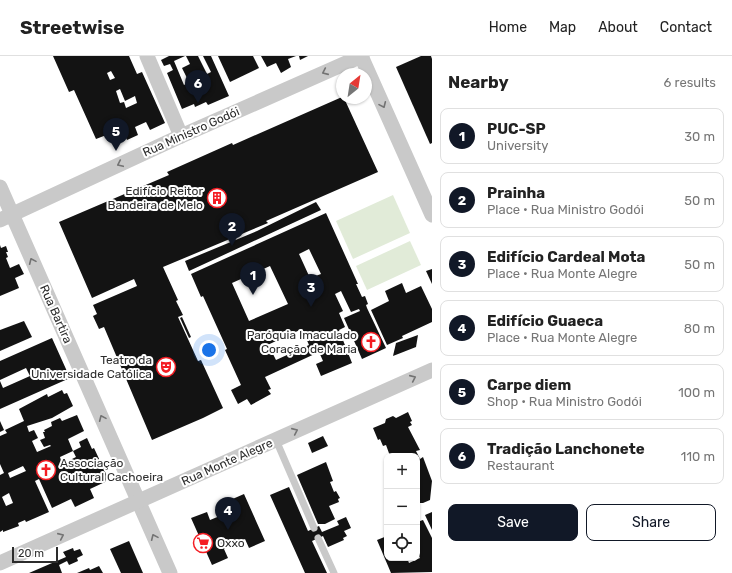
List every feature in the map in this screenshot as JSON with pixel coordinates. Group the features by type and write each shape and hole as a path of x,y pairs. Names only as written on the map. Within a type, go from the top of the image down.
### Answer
{"street":[{"path":"147,56 180,136"},
{"path":"361,56 432,215"},
{"name":"Rua Ministro Godói","path":"6,217 180,136 361,56"},
{"name":"Rua Bartira","path":"0,187 6,217 170,573"},
{"name":"Rua Monte Alegre","path":"0,564 432,370"}],"lane":[{"path":"276,440 314,528"},
{"path":"318,538 334,573"}],"green space":[{"path":"393,195 410,233 353,259 336,221"},
{"path":"410,241 421,265 367,290 356,266"}],"building":[{"path":"53,56 129,56 137,74 142,72 165,123 150,130 146,122 135,127 138,135 127,140 122,129 96,139 74,90 69,92","holes":["111,71 115,78 110,80 107,73","120,89 125,101 135,96 137,103 126,108 124,102 120,103 116,91"]},
{"path":"169,56 185,56 174,61 184,85 189,82 182,68 190,64 186,56 198,56 207,74 211,72 203,56 211,56 229,96 208,105 206,102 195,107 194,104 182,109 167,73 173,70 170,64 164,66 161,60"},
{"path":"218,56 253,56 259,68 230,82"},
{"path":"261,56 296,56 288,59 291,67 281,73 276,63 267,67"},
{"path":"299,56 308,56 300,60"},
{"path":"421,56 431,56 432,59 432,143 430,144 396,67"},
{"name":"Edifício Reitor Bandeira de Melo","path":"336,100 336,104 347,104 378,172 266,221 268,223 163,267 183,315 178,317 198,361 201,360 223,408 152,440 104,327 99,329 93,316 97,314 93,305 137,286 134,279 92,298 59,222 169,175 167,172 232,143 233,145"},
{"path":"316,202 321,210 189,271 185,261 257,231"},
{"path":"326,213 358,284 356,284 362,297 365,296 368,304 366,305 367,308 386,348 362,359 344,318 360,311 359,309 351,312 341,291 335,294 343,311 339,313 345,327 339,330 352,363 321,376 316,364 323,361 319,352 265,377 271,389 268,390 271,394 251,405 247,399 238,404 231,390 241,385 225,350 227,349 203,296 201,297 191,274","holes":["309,249 321,274 310,278 299,254","270,266 288,304 249,321 232,283","302,329 309,345 276,360 271,350 264,353 261,348"]},
{"path":"0,245 1,248 6,246 8,257 6,258 10,268 19,264 24,274 15,278 19,288 0,296"},
{"path":"432,269 432,284 426,271"},
{"path":"402,283 406,293 421,286 432,309 432,322 387,345 371,310 389,301 385,291"},
{"path":"182,317 191,337 189,338 180,318"},
{"path":"24,321 32,337 0,351 0,330"},
{"path":"418,335 416,347 393,356 396,343"},
{"path":"52,338 70,378 0,409 0,381 3,388 30,376 26,368 0,380 0,361"},
{"path":"62,390 64,394 67,393 73,406 52,418 27,426 29,432 34,430 38,438 32,441 37,452 51,446 44,447 40,440 45,438 43,432 52,426 51,422 60,418 62,421 77,415 84,431 68,439 73,451 81,447 79,442 87,438 92,449 94,448 107,476 105,482 90,489 94,498 75,507 71,499 52,508 39,479 35,481 49,512 26,522 25,520 18,523 19,526 0,532 0,475 4,473 0,464 0,436 7,433 5,430 24,421 19,409 47,394 48,397","holes":["73,451 76,457 62,464 60,457","23,466 26,471 10,478 8,473","9,493 13,503 6,506 2,497"]},
{"path":"408,412 412,425 408,427 420,450 416,451 417,453 389,453 386,445 383,446 380,439 378,440 373,428 385,423 386,419 393,416 396,418"},
{"path":"0,421 4,430 0,432"},
{"path":"323,436 328,446 312,453 308,443"},
{"path":"423,457 432,481 430,500 420,503 420,459"},
{"path":"326,462 333,481 330,482 334,492 336,491 340,498 338,499 339,502 329,506 335,519 325,524 318,524 297,475"},
{"path":"289,487 308,531 319,526 322,532 339,525 337,521 346,517 351,528 344,531 347,536 343,538 344,540 328,547 323,536 312,541 327,573 305,573 270,495"},
{"path":"244,494 265,541 249,548 245,539 224,549 228,558 212,565 191,518 207,512 210,520 232,511 228,501"},
{"path":"432,512 432,530 425,515"},
{"path":"423,520 432,538 432,572 391,573 386,561 408,561 409,563 420,561 420,521"},
{"path":"384,537 384,556 377,540"},
{"path":"129,541 143,573 121,573 110,549"},
{"path":"73,548 74,551 80,549 83,555 77,558 78,561 69,565 67,561 59,565 62,573 29,573 66,557 63,552"},
{"path":"99,566 103,573 77,573 89,568 90,570"}],"place":[{"name":"Tradição Lanchonete","path":"198,103"},
{"name":"Carpe diem","path":"116,151"},
{"name":"Edifício Reitor Bandeira de Melo","path":"217,198"},
{"name":"Prainha","path":"232,246"},
{"name":"PUC-SP","path":"253,295"},
{"name":"Edifício Cardeal Mota","path":"311,307"},
{"name":"Paróquia Imaculado Coração de Maria","path":"371,342"},
{"name":"Teatro da Universidade Católica","path":"166,367"},
{"name":"Associação Cultural Cachoeira","path":"46,470"},
{"name":"Edifício Guaeca","path":"228,530"},
{"name":"Oxxo","path":"203,543"}]}
